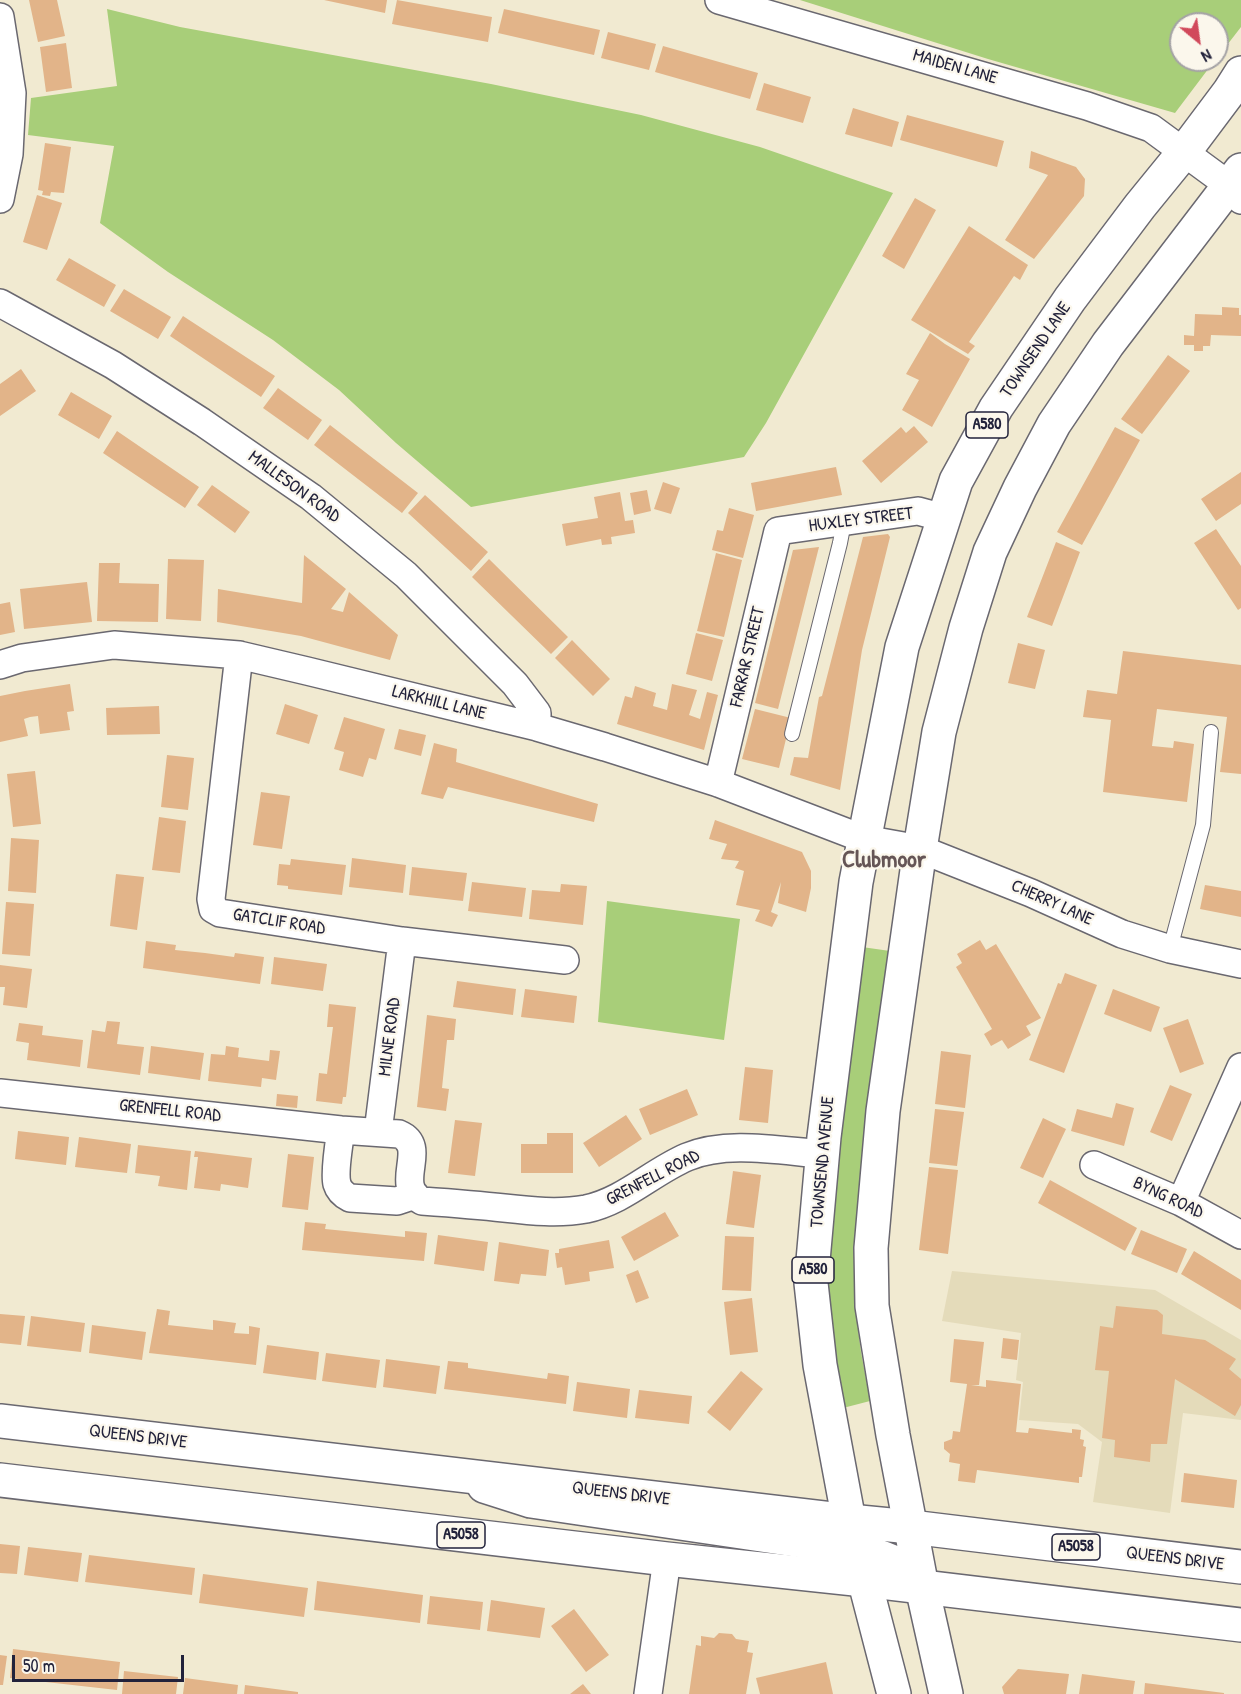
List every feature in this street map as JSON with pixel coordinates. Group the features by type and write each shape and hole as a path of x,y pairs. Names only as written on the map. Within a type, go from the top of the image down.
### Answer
{"main road":[{"name":"TOWNSEND LANE","path":"864,839 902,646 956,481 996,408 1070,299 1184,152 1241,73"},
{"path":"946,1694 922,1587 897,1456 872,1306 871,1248 883,1111 939,732 966,628 990,552 1054,424 1108,344 1237,185"},
{"name":"TOWNSEND AVENUE","path":"864,839 856,882 823,1154 812,1283 820,1365 857,1550 894,1694"},
{"name":"QUEENS DRIVE","path":"0,1421 443,1473 857,1550 922,1587 1241,1625"},
{"name":"QUEENS DRIVE","path":"0,1480 667,1559 857,1550 911,1527 1241,1567"}],"street":[{"name":"MAIDEN LANE","path":"719,0 1087,106 1151,128 1237,185"},
{"path":"0,17 12,93 9,154 0,199"},
{"name":"MALLESON ROAD","path":"0,303 113,365 311,496 406,575 507,676 537,713 537,727"},
{"name":"HUXLEY STREET","path":"778,531 918,511 944,518"},
{"name":"FARRAR STREET","path":"718,783 778,531"},
{"name":"LARKHILL LANE","path":"0,665 22,658 114,645 239,655 537,727 605,747 718,783 864,839"},
{"name":"GATCLIF ROAD","path":"239,655 211,900 213,909 220,913 402,941 565,960"},
{"name":"CHERRY LANE","path":"864,839 920,849 1031,893 1122,934 1170,949 1241,964"},
{"name":"MILNE ROAD","path":"378,1132 402,941"},
{"path":"1181,1202 1241,1067"},
{"name":"GRENFELL ROAD","path":"0,1093 340,1130 399,1134 411,1142 409,1184 415,1195 422,1201 541,1211 586,1209 609,1202 627,1193 660,1170 689,1156 705,1152 741,1148 823,1154"},
{"name":"GRENFELL ROAD","path":"340,1130 336,1181 344,1195 350,1198 397,1201 415,1195"},
{"name":"BYNG ROAD","path":"1094,1165 1181,1202 1241,1235"},
{"path":"648,1694 667,1559"}],"lane":[{"path":"792,734 844,522"},
{"path":"1170,949 1203,825 1211,732"}],"shaded area":[{"path":"952,1271 1155,1290 1241,1340 1241,1420 1183,1413 1170,1513 1093,1502 1102,1442 1078,1424 1019,1420 1023,1382 1016,1380 1021,1333 942,1321"}],"green space":[{"path":"800,0 1241,0 1241,27 1229,42 1229,12 1169,12 1169,72 1206,72 1175,113 988,59"},
{"path":"107,9 180,27 491,84 641,115 760,147 893,193 766,423 744,457 471,507 396,443 339,390 273,340 168,272 100,223 114,146 28,135 31,98 117,86"},
{"path":"607,901 740,919 724,1040 598,1022"},
{"path":"862,947 890,951 854,1259 854,1299 870,1401 843,1408 830,1325 827,1287 828,1239"}],"building":[{"path":"29,0 57,0 65,36 38,42"},
{"path":"324,0 387,0 385,13"},
{"path":"397,0 492,17 488,42 392,24"},
{"path":"504,9 600,30 594,55 498,33"},
{"path":"608,32 656,44 649,70 601,58"},
{"path":"66,43 72,88 46,92 40,47"},
{"path":"663,46 758,73 750,99 655,72"},
{"path":"764,83 811,97 803,123 756,110"},
{"path":"853,108 899,122 892,147 845,134"},
{"path":"907,115 1004,141 997,167 900,140"},
{"path":"45,143 71,147 64,193 51,192 50,196 42,195 43,191 38,190"},
{"path":"1031,151 1076,167 1085,179 1084,196 1034,259 1005,240 1048,175 1029,168"},
{"path":"37,195 62,203 47,250 23,242"},
{"path":"915,198 936,210 904,269 882,256"},
{"path":"969,226 1028,265 1020,280 1014,276 969,342 975,346 968,354 911,320"},
{"path":"69,258 116,285 104,307 56,280"},
{"path":"124,289 171,317 158,339 110,311"},
{"path":"1222,307 1239,308 1241,336 1211,335 1210,346 1203,346 1203,351 1194,351 1194,345 1184,345 1184,335 1194,336 1195,314 1222,315"},
{"path":"183,316 275,376 261,397 170,336"},
{"path":"930,333 970,359 932,427 902,410 919,380 906,374"},
{"path":"1168,355 1190,371 1142,434 1121,419"},
{"path":"21,369 36,391 0,416 0,384"},
{"path":"278,388 322,420 308,440 263,408"},
{"path":"71,392 112,416 99,439 58,415"},
{"path":"330,425 418,493 402,513 314,445"},
{"path":"914,426 928,442 881,483 862,461 901,427 906,433"},
{"path":"1115,427 1140,440 1082,545 1057,532"},
{"path":"117,431 199,487 185,508 103,453"},
{"path":"836,467 842,495 756,511 751,483"},
{"path":"1241,472 1241,504 1216,521 1201,499"},
{"path":"663,482 680,488 671,514 654,509"},
{"path":"212,485 250,512 235,533 197,505"},
{"path":"647,490 651,511 634,515 630,493"},
{"path":"620,492 625,521 633,520 635,533 611,537 612,544 602,545 601,539 566,546 562,524 598,518 594,497"},
{"path":"425,495 488,552 471,571 408,513"},
{"path":"729,508 754,515 743,558 712,550 717,530 723,531"},
{"path":"1216,529 1241,566 1241,608 1238,610 1194,543"},
{"path":"888,534 890,537 862,650 840,790 790,775 794,757 808,758 819,697 822,696 863,537"},
{"path":"1056,542 1080,552 1052,626 1027,617"},
{"path":"819,547 778,709 755,703 793,550"},
{"path":"716,553 742,560 724,637 697,631"},
{"path":"304,555 346,589 331,609 343,612 349,592 398,635 390,660 301,636 217,622 218,589 302,603"},
{"path":"168,559 204,560 201,621 166,619"},
{"path":"489,559 568,637 551,654 472,577"},
{"path":"99,563 120,563 119,583 159,584 158,622 97,621"},
{"path":"87,582 92,622 24,629 20,589"},
{"path":"10,602 15,632 0,635 0,604"},
{"path":"696,633 723,640 712,681 686,674"},
{"path":"572,640 610,679 593,696 555,658"},
{"path":"1018,643 1045,650 1035,689 1008,683"},
{"path":"1123,651 1241,665 1241,774 1220,772 1227,717 1157,709 1152,746 1173,748 1174,741 1194,744 1187,802 1103,792 1111,720 1083,717 1087,690 1117,694"},
{"path":"70,684 74,711 67,712 70,730 40,734 38,716 30,717 24,719 28,736 0,742 0,696"},
{"path":"672,684 697,690 689,715 700,719 707,692 718,695 704,750 617,724 625,696 632,698 635,686 656,693 653,706 667,710"},
{"path":"285,704 318,715 309,744 276,734"},
{"path":"159,706 160,734 107,735 106,708"},
{"path":"755,709 791,718 779,768 742,759"},
{"path":"344,717 385,729 376,760 369,758 363,777 339,770 344,752 334,749"},
{"path":"399,729 426,735 421,756 394,749"},
{"path":"434,743 457,749 456,762 598,804 594,822 448,787 443,799 421,794"},
{"path":"167,755 194,758 188,810 161,807"},
{"path":"35,771 41,824 13,827 7,774"},
{"path":"261,792 290,796 282,849 253,845"},
{"path":"159,817 186,821 180,873 152,870"},
{"path":"715,820 802,852 811,871 811,888 806,912 778,903 781,882 771,912 778,915 772,927 755,921 760,910 736,905 744,871 735,868 739,861 721,859 727,844 709,839"},
{"path":"11,838 39,840 36,893 8,891"},
{"path":"352,858 406,865 403,893 349,887"},
{"path":"291,859 346,865 342,895 288,889 288,886 277,885 279,864 290,865"},
{"path":"412,867 467,873 463,901 409,895"},
{"path":"116,874 144,877 137,930 110,926"},
{"path":"472,882 526,888 522,917 468,911"},
{"path":"561,884 587,886 583,925 529,919 532,890 560,892"},
{"path":"1205,885 1241,891 1241,917 1200,909"},
{"path":"6,902 34,904 30,956 2,954"},
{"path":"980,940 986,950 996,944 1041,1018 1026,1026 1031,1035 1008,1049 1002,1040 991,1046 984,1034 992,1029 956,967 962,963 957,954"},
{"path":"146,941 176,945 175,950 234,957 235,953 264,957 260,984 143,968"},
{"path":"274,957 327,964 323,991 271,984"},
{"path":"0,965 32,969 27,1008 3,1005 5,987 0,987"},
{"path":"1065,973 1097,985 1064,1073 1029,1060 1058,983 1061,984"},
{"path":"457,981 516,989 513,1015 453,1007"},
{"path":"525,989 577,996 574,1023 521,1017"},
{"path":"1113,989 1160,1007 1151,1032 1104,1014"},
{"path":"329,1004 356,1007 346,1097 343,1097 342,1104 316,1101 319,1073 327,1074 333,1027 327,1027"},
{"path":"427,1015 456,1019 454,1040 447,1040 442,1088 449,1089 446,1111 417,1107"},
{"path":"1188,1019 1204,1064 1180,1073 1163,1028"},
{"path":"107,1021 120,1022 117,1044 144,1047 140,1075 87,1068 92,1030 105,1032"},
{"path":"19,1023 43,1026 42,1035 83,1040 80,1067 27,1060 29,1043 16,1041"},
{"path":"151,1046 204,1053 200,1080 148,1073"},
{"path":"226,1046 239,1048 238,1057 269,1061 270,1050 280,1051 276,1080 262,1078 261,1087 208,1081 211,1054 225,1055"},
{"path":"941,1051 971,1055 965,1108 935,1104"},
{"path":"745,1067 773,1070 768,1123 739,1120"},
{"path":"1170,1085 1192,1094 1172,1141 1150,1132"},
{"path":"687,1089 698,1115 650,1135 639,1109"},
{"path":"277,1094 298,1096 297,1108 276,1106"},
{"path":"1116,1103 1134,1108 1124,1146 1071,1131 1077,1109 1112,1118"},
{"path":"935,1109 964,1112 957,1166 929,1163"},
{"path":"626,1115 642,1139 599,1167 583,1143"},
{"path":"1043,1118 1066,1129 1043,1178 1020,1168"},
{"path":"455,1120 482,1123 475,1176 448,1173"},
{"path":"18,1131 69,1137 66,1165 15,1159"},
{"path":"547,1133 573,1133 573,1173 521,1173 521,1144 547,1144"},
{"path":"79,1137 131,1144 127,1173 75,1167"},
{"path":"138,1145 191,1151 187,1190 158,1186 160,1176 135,1173"},
{"path":"195,1151 252,1158 248,1188 221,1184 220,1191 194,1188 198,1157 194,1157"},
{"path":"288,1154 314,1157 308,1210 282,1207"},
{"path":"929,1167 958,1170 948,1254 919,1250"},
{"path":"733,1171 761,1175 754,1228 726,1224"},
{"path":"1050,1180 1137,1228 1125,1251 1038,1203"},
{"path":"665,1212 679,1236 634,1261 621,1237"},
{"path":"305,1222 326,1224 325,1229 405,1237 405,1231 427,1233 424,1261 302,1250"},
{"path":"1141,1230 1187,1249 1177,1273 1131,1254"},
{"path":"438,1235 488,1242 484,1271 434,1264"},
{"path":"725,1236 754,1237 751,1291 722,1290"},
{"path":"609,1240 614,1268 589,1272 590,1281 565,1285 562,1267 557,1268 555,1253 559,1253 559,1249"},
{"path":"499,1242 549,1250 546,1276 521,1274 519,1284 494,1281"},
{"path":"1194,1251 1241,1280 1241,1310 1181,1274"},
{"path":"638,1270 649,1298 636,1303 626,1275"},
{"path":"752,1298 758,1352 730,1355 724,1302"},
{"path":"1116,1306 1157,1310 1163,1315 1162,1334 1205,1340 1236,1359 1229,1369 1241,1379 1241,1405 1235,1416 1175,1379 1167,1444 1151,1444 1150,1462 1114,1457 1115,1440 1102,1438 1109,1371 1095,1370 1100,1326 1113,1328"},
{"path":"157,1309 170,1311 168,1325 213,1330 213,1320 236,1323 234,1333 249,1334 249,1326 260,1328 256,1365 149,1353"},
{"path":"0,1314 25,1316 21,1345 0,1343"},
{"path":"31,1316 85,1323 81,1352 27,1346"},
{"path":"92,1325 146,1332 142,1360 89,1353"},
{"path":"1003,1338 1019,1340 1017,1360 1001,1358"},
{"path":"954,1339 984,1342 979,1385 971,1385 986,1387 986,1380 1021,1384 1016,1432 1028,1433 1029,1428 1072,1433 1072,1429 1081,1430 1080,1439 1084,1440 1083,1446 1086,1447 1079,1483 977,1470 975,1483 958,1481 960,1464 949,1462 950,1454 944,1449 944,1442 952,1439 953,1431 960,1432 967,1384 950,1382"},
{"path":"267,1345 319,1352 316,1380 263,1373"},
{"path":"326,1353 380,1360 376,1388 322,1381"},
{"path":"386,1359 440,1366 436,1394 383,1387"},
{"path":"448,1361 468,1363 468,1368 547,1379 548,1373 569,1376 566,1404 444,1389"},
{"path":"741,1371 763,1389 730,1431 707,1412"},
{"path":"577,1382 630,1389 627,1418 573,1411"},
{"path":"639,1390 692,1396 689,1424 635,1418"},
{"path":"1184,1473 1237,1480 1234,1508 1181,1502"},
{"path":"0,1544 20,1546 17,1574 0,1573"},
{"path":"28,1547 82,1553 78,1582 24,1575"},
{"path":"89,1555 195,1568 192,1595 85,1582"},
{"path":"203,1574 308,1588 304,1617 199,1603"},
{"path":"317,1581 423,1595 420,1623 314,1610"},
{"path":"430,1596 483,1602 480,1630 427,1624"},
{"path":"491,1600 545,1608 540,1638 487,1631"},
{"path":"574,1609 609,1655 586,1672 551,1626"},
{"path":"719,1633 732,1634 736,1639 749,1641 747,1652 753,1653 746,1694 689,1694 696,1645 701,1646 701,1636 714,1638"},
{"path":"13,1649 120,1662 117,1690 10,1678"},
{"path":"0,1655 7,1656 3,1685 0,1685"},
{"path":"826,1662 833,1694 760,1694 756,1678"},
{"path":"1018,1669 1069,1674 1066,1694 1004,1694 1002,1687"},
{"path":"124,1671 178,1677 176,1694 122,1694"},
{"path":"1082,1674 1135,1681 1133,1694 1079,1694"},
{"path":"185,1678 238,1685 237,1694 183,1694"},
{"path":"1145,1683 1224,1693 1224,1694 1144,1694"},
{"path":"583,1684 591,1694 570,1694"},
{"path":"245,1685 298,1692 298,1694 244,1694"}],"district":[{"name":"Clubmoor","path":"884,861"}]}
